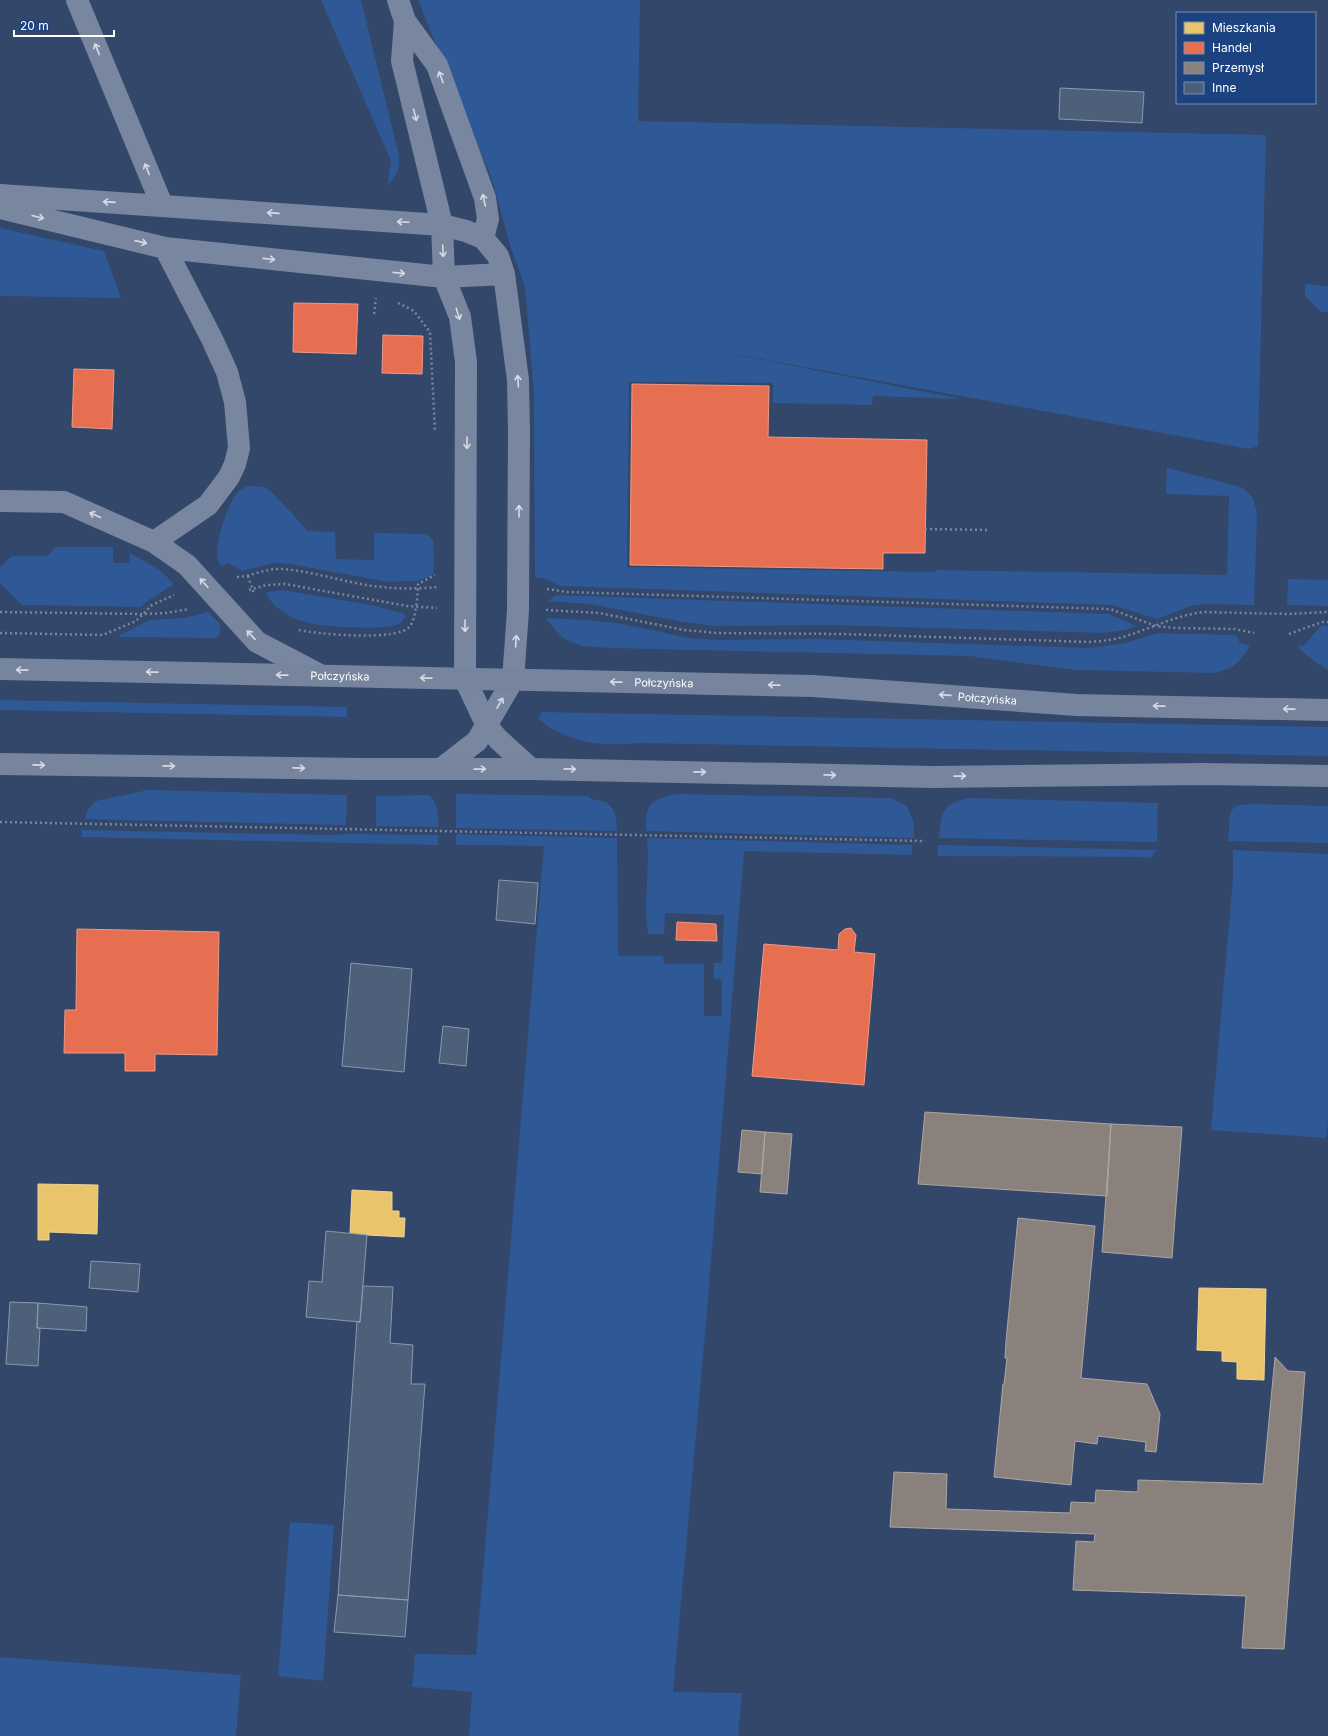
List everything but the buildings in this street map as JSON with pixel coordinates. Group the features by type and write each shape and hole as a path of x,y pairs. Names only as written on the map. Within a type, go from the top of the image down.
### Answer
{"main road":[{"name":"Połczyńska","path":"0,669 813,686 1077,705 1328,710"},
{"path":"0,764 362,770 531,769 933,777 1204,774 1328,776"}],"street":[{"path":"77,0 162,205"},
{"path":"398,0 405,21 437,65 485,198 488,219 483,238"},
{"path":"405,21 402,61 442,225 444,277 460,317 466,362 465,679 487,726 498,739 531,769"},
{"path":"0,195 442,225 466,231 483,238 498,256 504,274 518,380 518,611 513,680 487,726 476,741 441,769"},
{"path":"0,208 165,248 444,277 504,274"},
{"path":"154,542 208,505 229,477 235,464 239,448 235,402 227,372 212,339 165,248"},
{"path":"0,501 64,502 154,542 187,565 257,642 320,676"}],"path":[{"path":"370,295 382,296"},
{"path":"374,314 376,296"},
{"path":"394,300 414,311 430,332 435,434"},
{"path":"925,530 990,530"},
{"path":"232,577 248,576 266,570 282,569 374,586 418,589 442,587"},
{"path":"297,630 324,634 364,635 402,631 411,625 418,584 435,576 436,572"},
{"path":"248,576 255,597"},
{"path":"247,591 266,585 285,584 415,607 436,608"},
{"path":"545,589 574,592 1110,609 1156,626 1175,628 1235,629 1254,634"},
{"path":"0,633 103,634 136,621 152,605 180,592"},
{"path":"0,612 143,614 166,613 190,609"},
{"path":"541,609 599,613 684,630 717,633 842,634 1089,642 1125,637 1192,613 1287,614 1328,612"},
{"path":"1289,634 1322,622 1328,622"},
{"path":"0,822 925,841"}],"shaded area":[{"path":"321,0 361,0 399,156 397,172 388,185 391,161"},
{"path":"418,0 640,0 638,121 1266,135 1258,446 1249,449 707,349 961,399 873,396 872,405 773,403 773,383 629,382 627,567 1227,575 1229,496 1166,494 1167,468 1241,487 1253,498 1257,513 1254,605 1206,604 1191,606 1157,619 1112,605 561,586 542,578 535,578 534,393 525,287 510,245 491,176 474,140"},
{"path":"0,228 104,251 121,298 0,296"},
{"path":"1305,284 1328,286 1328,312 1321,312 1305,296"},
{"path":"248,486 265,487 272,492 308,531 335,532 336,559 374,560 374,533 423,534 429,536 433,540 433,574 429,577 416,581 388,582 290,564 274,563 242,571 229,563 221,566 217,557 217,548 224,520 236,495 240,490"},
{"path":"56,547 113,547 113,563 130,563 130,553 160,570 174,584 146,602 141,607 22,605 0,583 0,567 12,556 48,556"},
{"path":"1288,579 1328,580 1328,606 1287,605"},
{"path":"283,590 371,605 406,614 399,624 390,626 364,628 318,625 298,620 283,612 271,601 266,592"},
{"path":"556,595 1108,614 1137,626 1126,630 1104,633 833,625 715,626 683,622 590,604 548,601"},
{"path":"208,612 221,625 219,635 216,638 117,637 149,620 184,618"},
{"path":"545,618 617,623 689,638 717,640 817,639 1089,648 1125,643 1158,633 1236,635 1240,643 1250,645 1236,664 1228,669 1216,673 1076,670 969,656 609,648 581,646 563,638"},
{"path":"1322,625 1328,626 1328,670 1311,659 1297,646 1304,645"},
{"path":"0,700 347,707 347,717 0,710"},
{"path":"542,712 1328,727 1328,756 638,743 608,744 587,742 560,733 538,719"},
{"path":"148,790 347,795 346,825 85,819 87,811 96,801"},
{"path":"456,794 588,796 592,799 607,803 612,808 617,823 617,831 456,828"},
{"path":"677,794 891,798 907,806 914,823 914,838 646,831 647,814 651,804 660,798"},
{"path":"430,795 433,798 438,814 438,827 376,826 376,796"},
{"path":"968,798 1158,803 1157,842 939,838 944,811 953,803"},
{"path":"1250,804 1328,806 1328,843 1228,841 1230,813 1235,806"},
{"path":"82,830 336,835 438,835 438,845 82,837"},
{"path":"456,834 617,838 618,956 663,956 664,964 704,964 704,1016 722,1016 722,980 714,978 714,963 722,963 724,915 665,913 664,934 648,934 646,910 648,862 647,838 912,845 912,855 744,851 706,1323 673,1692 742,1693 738,1736 469,1736 472,1692 412,1687 415,1654 476,1655 544,846 456,845"},
{"path":"938,845 1157,850 1150,859 1147,857 938,856"},
{"path":"1233,850 1328,854 1328,1122 1326,1138 1211,1130 1233,878"},
{"path":"290,1522 334,1525 323,1681 278,1676"},
{"path":"0,1657 241,1675 236,1736 0,1736"}]}
